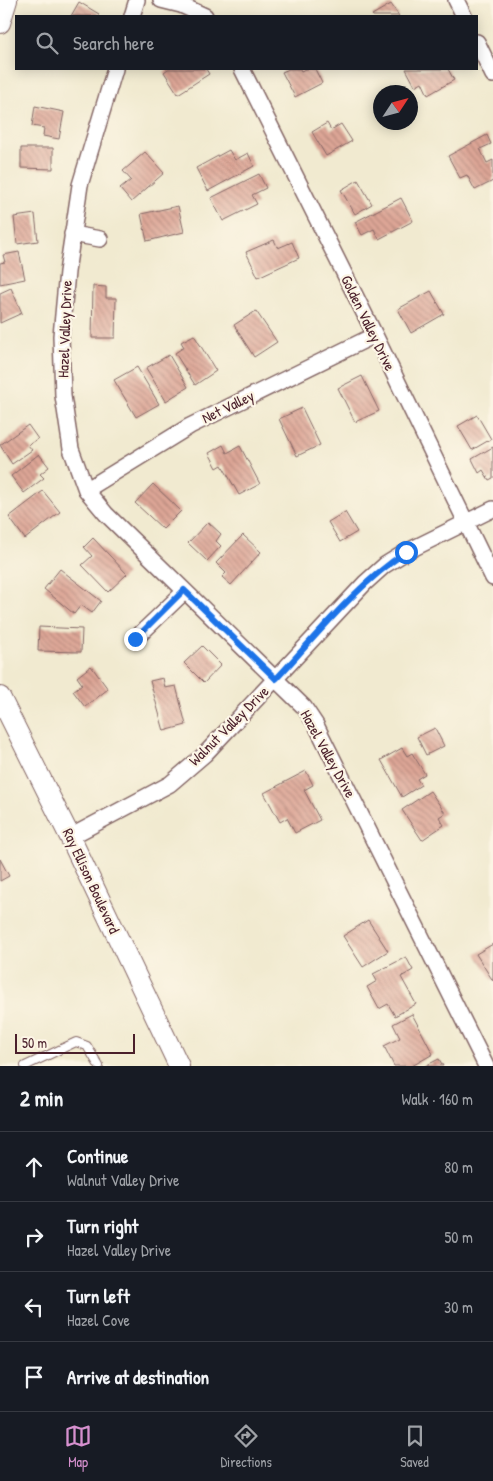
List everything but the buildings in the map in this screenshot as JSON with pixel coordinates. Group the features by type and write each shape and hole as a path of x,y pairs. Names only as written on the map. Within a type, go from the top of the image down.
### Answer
{"main road":[{"path":"0,23 7,0"},
{"name":"Ray Ellison Boulevard","path":"0,697 70,836 179,1066"}],"street":[{"path":"132,15 137,0"},
{"path":"161,0 182,5 203,15"},
{"path":"456,0 464,15"},
{"path":"478,44 493,74"},
{"name":"Hazel Valley Drive","path":"116,70 80,185 66,272 61,336 63,396 71,449 86,490 106,514 276,679 304,708 316,725 486,1066"},
{"name":"Golden Valley Drive","path":"242,70 375,335 493,578"},
{"path":"72,234 100,239"},
{"name":"Net Valley","path":"86,490 190,426 375,335"},
{"name":"Walnut Valley Drive","path":"70,836 170,784 205,754 365,583 385,566 406,552 493,509"},
{"path":"135,639 184,590"}],"lane":[{"path":"25,1066 76,1042 87,1046 99,1066"}],"route":[{"path":"135,639 184,590 276,679 365,583 406,552"}]}
